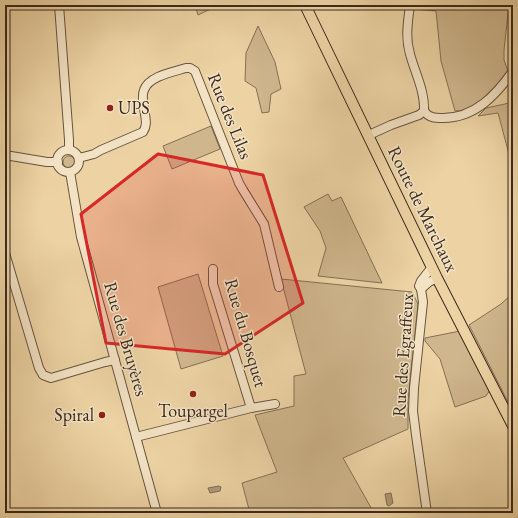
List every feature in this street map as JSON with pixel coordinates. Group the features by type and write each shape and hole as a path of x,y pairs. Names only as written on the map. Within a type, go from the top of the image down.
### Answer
{"main road":[{"name":"Route de Marchaux","path":"305,5 437,278 513,426"}],"street":[{"path":"59,5 68,150"},
{"path":"410,5 406,36 409,53 422,92 424,110 429,116 434,118 448,118 471,111 488,100 511,73"},
{"name":"Rue des Lilas","path":"79,158 94,154 143,132 146,128 147,122 143,94 149,81 186,68 190,68 195,71 241,186 264,224 279,287"},
{"path":"369,135 419,115 424,110"},
{"path":"68,150 74,151 79,158 79,165 74,171 70,172 59,167 58,158 62,152 68,150"},
{"path":"5,155 47,162 58,162"},
{"name":"Rue des Bruyères","path":"70,172 80,237 157,513"},
{"path":"5,253 39,368 43,375 51,378 115,360"},
{"path":"421,288 419,286 421,281 432,267"},
{"name":"Rue du Bosquet","path":"136,437 251,408 213,284 212,269"},
{"name":"Rue des Egraffeux","path":"427,513 413,411 423,302 421,288 428,282 437,278"},
{"path":"251,408 275,404"}],"highlighted area":[{"path":"158,154 263,175 303,303 225,354 106,343 81,214"}],"shaded area":[{"path":"195,5 219,5 198,15"},
{"path":"413,5 509,5 504,50 504,60 508,71 490,93 474,106 468,109 455,111 441,61 436,11 413,9"},
{"path":"258,26 275,62 281,89 271,94 269,112 262,113 256,88 245,81 246,53"},
{"path":"513,101 513,169 498,113 478,116 486,108"},
{"path":"211,126 220,149 172,169 163,146"},
{"path":"69,156 73,158 75,162 73,166 69,168 65,166 63,162 65,158"},
{"path":"328,194 332,201 341,197 382,283 318,276 326,248 320,231 304,207"},
{"path":"198,274 223,356 181,369 158,287"},
{"path":"281,279 412,292 418,304 408,400 408,429 343,458 374,513 250,513 242,483 277,472 255,415 294,406 294,376 306,374"},
{"path":"513,293 513,412 469,325 501,304"},
{"path":"460,331 490,390 486,396 455,407 440,359 425,341 425,338"},
{"path":"221,487 220,491 210,493 208,488"},
{"path":"391,493 393,503 389,506 387,505 385,494"}],"place":[{"name":"UPS","path":"110,108"},
{"name":"Toupargel","path":"193,394"},
{"name":"Spiral","path":"102,415"}]}
